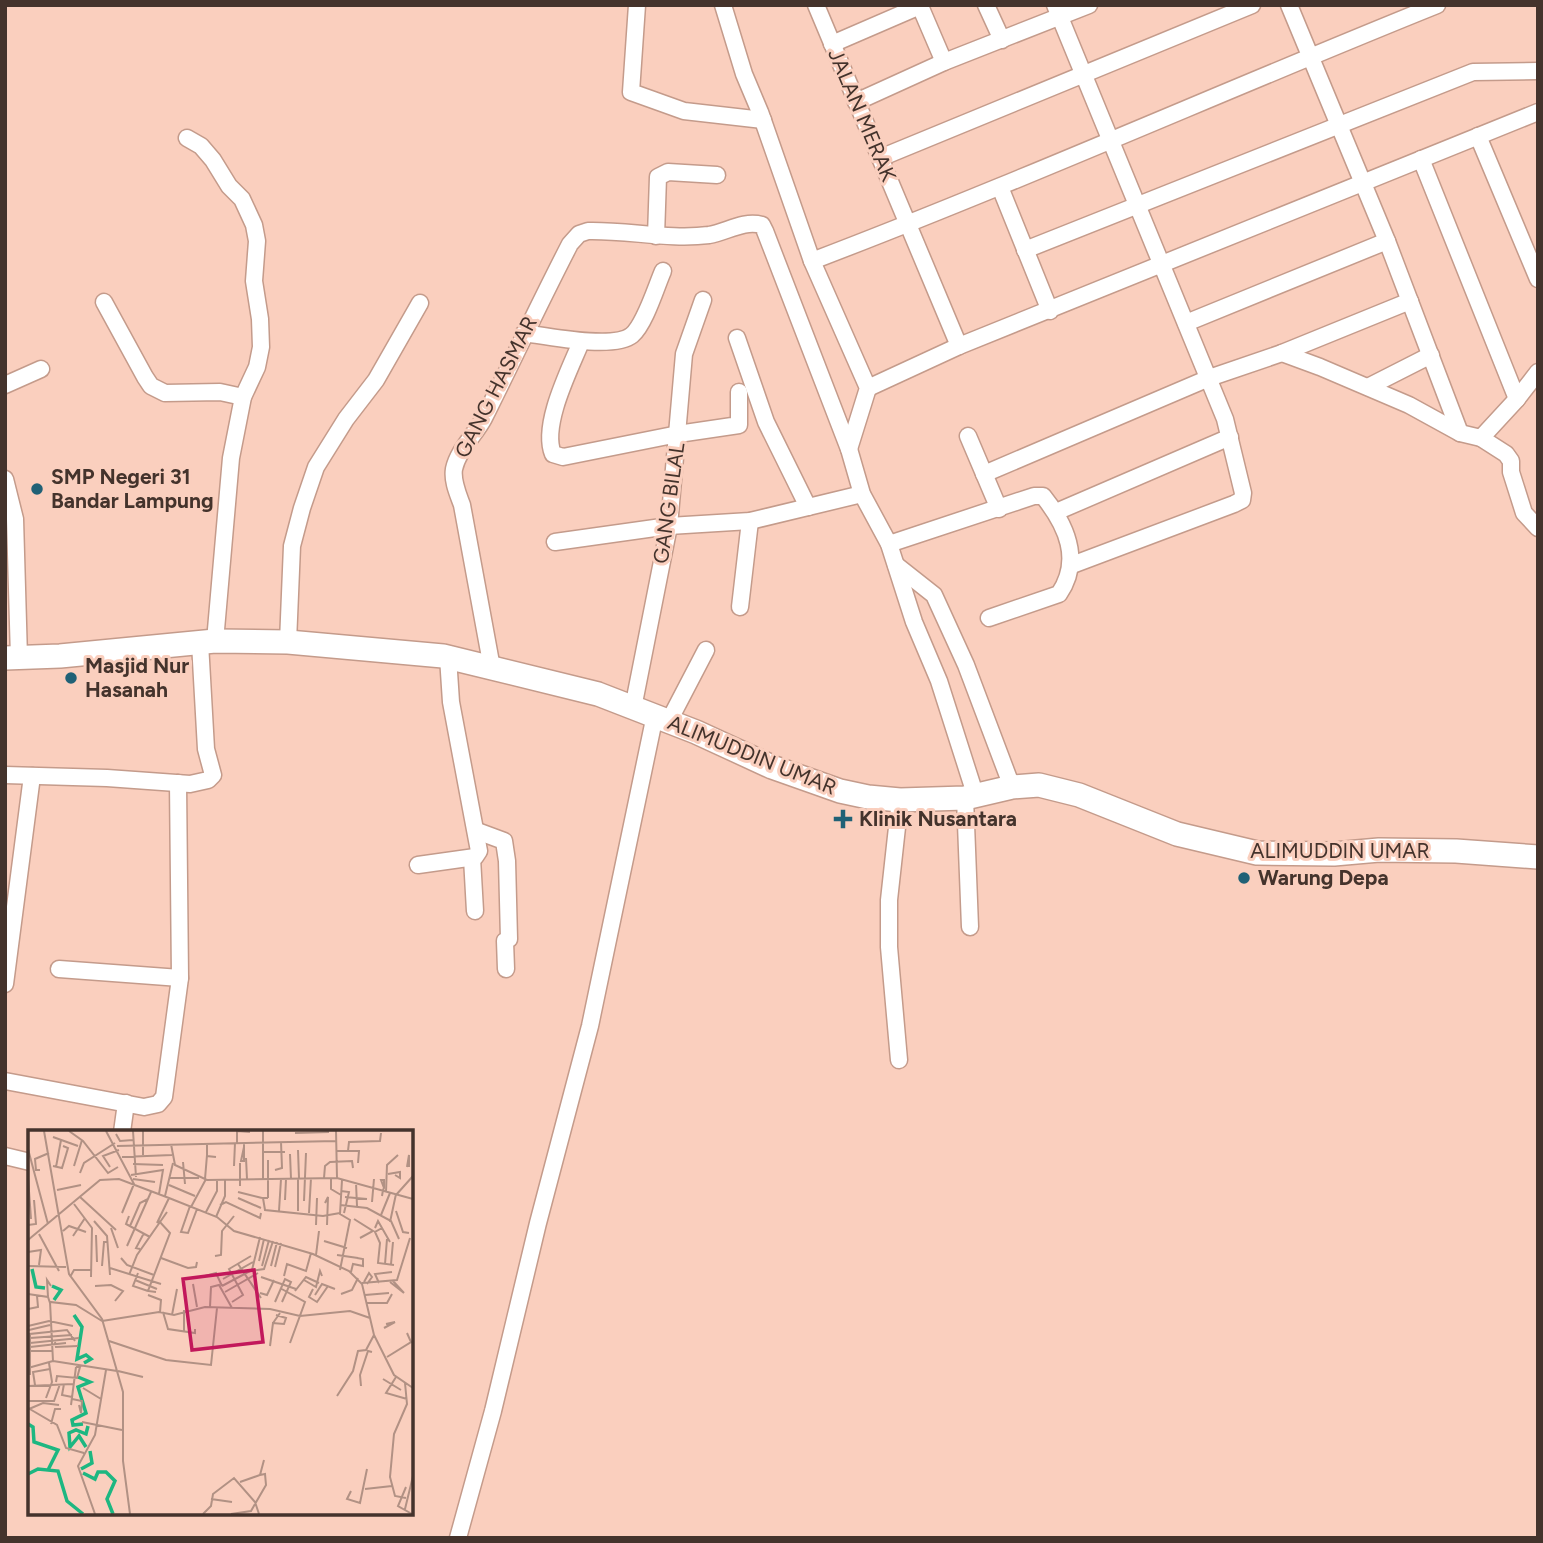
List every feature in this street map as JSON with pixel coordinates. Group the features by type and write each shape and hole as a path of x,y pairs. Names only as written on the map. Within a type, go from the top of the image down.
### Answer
{"street":[{"path":"637,5 631,92 684,111 763,120"},
{"path":"723,5 744,74 763,120 812,261 868,388 849,449"},
{"name":"JALAN MERAK","path":"816,5 959,346"},
{"path":"832,44 920,5 944,62"},
{"path":"986,5 1002,40"},
{"path":"856,102 944,62 1002,40 1057,11 1089,5"},
{"path":"880,158 1252,5"},
{"path":"1289,5 1387,241 1460,433"},
{"path":"812,261 1000,187 1109,139 1437,5"},
{"path":"1057,11 1209,379 1230,437 1243,494 1242,500 1102,556 1072,565"},
{"path":"1025,250 1474,72 1538,71"},
{"path":"868,388 959,346 1050,312 1362,182 1536,116"},
{"path":"1478,136 1538,279"},
{"path":"5,775 178,783 201,782 213,775 206,749 207,642 231,458 243,397 257,367 261,348 254,281 257,241 254,225 242,199 220,176 213,160 201,146 187,138"},
{"path":"1421,159 1517,399"},
{"path":"717,175 668,172 658,177 656,236 708,235 743,224 762,225 849,449 862,494 889,544 914,622 939,681 970,797 970,928"},
{"path":"1000,187 1050,312"},
{"name":"GANG HASMAR","path":"492,668 454,472 458,456 483,420 524,332 570,244 579,234 607,231 656,236"},
{"path":"1186,323 1387,241"},
{"path":"524,332 582,342 631,337 638,328 663,271"},
{"name":"GANG BILAL","path":"633,708 669,526 684,354 703,300"},
{"path":"984,474 1209,379 1282,353 1410,301"},
{"path":"104,302 145,377 158,391 220,392 243,397"},
{"path":"288,642 292,547 316,467 346,419 376,380 419,303"},
{"path":"737,338 766,422 808,507"},
{"path":"582,342 562,386 553,420 550,448 552,454 562,457 739,425 739,392"},
{"path":"1282,353 1409,405 1460,433 1481,438 1506,454 1511,461 1524,513 1538,528"},
{"path":"1368,387 1431,355"},
{"path":"5,385 41,369"},
{"path":"1481,438 1538,372"},
{"path":"968,436 999,509"},
{"path":"1056,512 1230,437"},
{"path":"5,479 15,519 12,658"},
{"path":"555,542 669,526 750,521 862,494"},
{"path":"889,544 1040,495 1056,512 1067,534 1072,565 1065,585 1059,594 989,618"},
{"path":"740,607 750,521"},
{"path":"896,565 934,595 966,665 1012,787"},
{"name":"ALIMUDDIN UMAR","path":"12,658 207,642 288,642 448,657 566,685 662,718 772,768 849,793 900,800 970,797 1012,787 1039,785 1079,794 1177,834 1257,853 1334,854 1379,850 1538,857"},
{"path":"458,1538 493,1411 538,1223 590,1026 662,718 706,650"},
{"path":"418,864 472,858 480,851 452,710 448,657"},
{"path":"5,984 32,776"},
{"path":"5,1081 149,1107 158,1104 164,1097 180,978 178,783"},
{"path":"899,1060 889,900 900,800"},
{"path":"477,831 503,841 507,861 509,927 509,939 505,941 506,969"},
{"path":"472,858 475,911"},
{"path":"59,969 180,978"},
{"path":"122,1130 126,1103"},
{"path":"5,1156 28,1162"}],"place":[{"name":"SMP Negeri 31 Bandar Lampung","path":"37,489"},
{"name":"Masjid Nur Hasanah","path":"71,678"},
{"name":"Klinik Nusantara","path":"843,819"},
{"name":"Warung Depa","path":"1244,878"}]}
